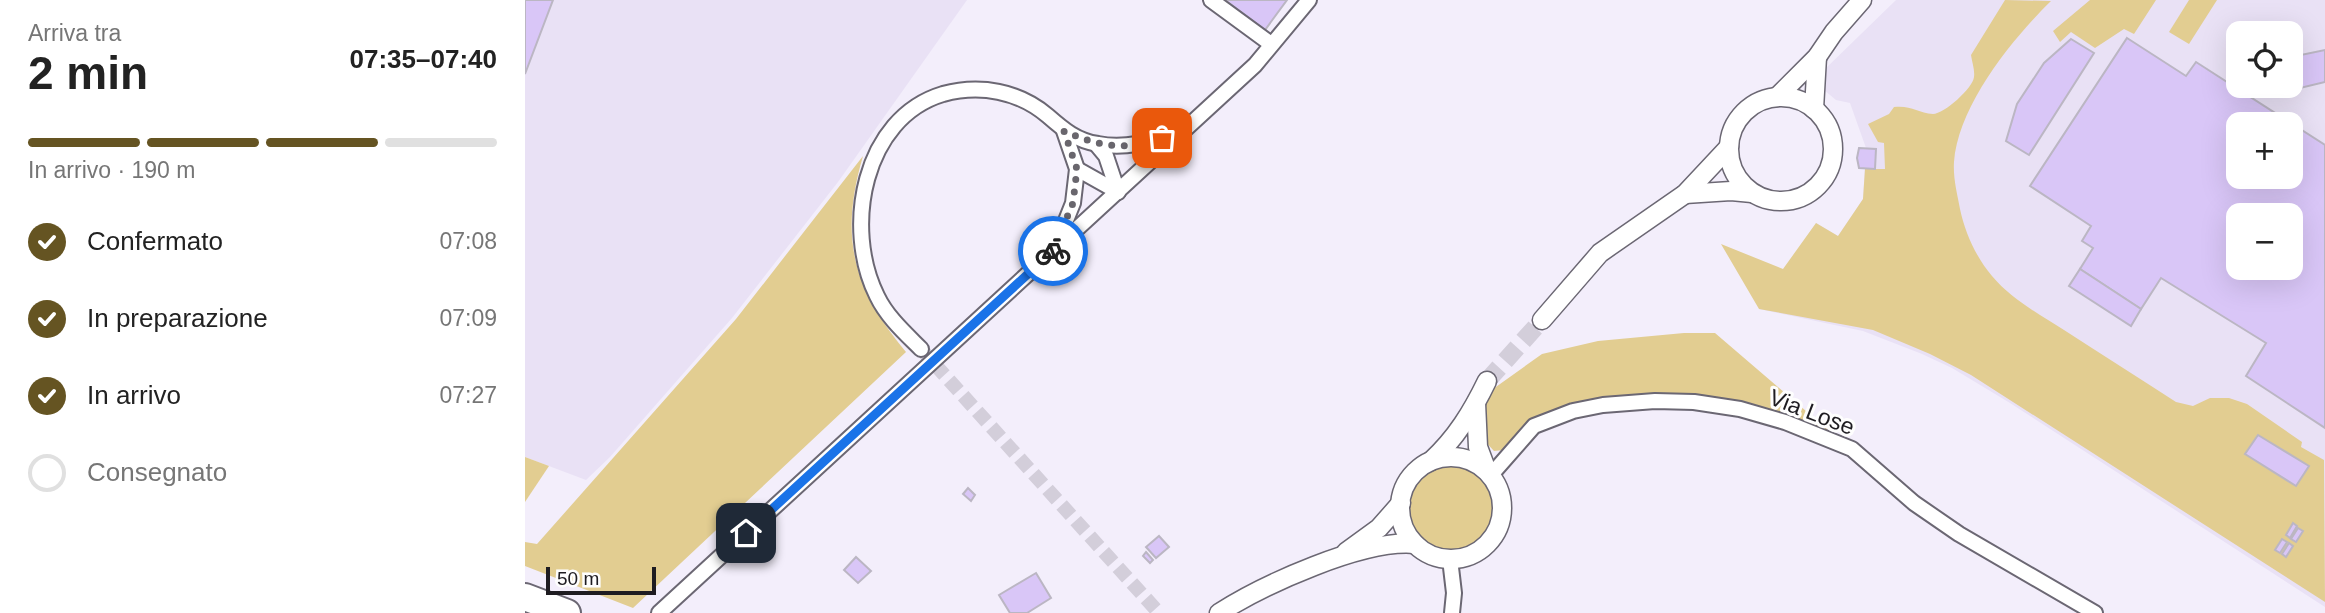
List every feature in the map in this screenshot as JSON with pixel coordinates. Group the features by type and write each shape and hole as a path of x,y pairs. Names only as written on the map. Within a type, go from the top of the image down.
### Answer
{"highway":[{"path":"525,597 567,613"}],"street":[{"path":"1211,0 1272,44"},
{"path":"661,611 1255,65 1309,0"},
{"path":"1777,97 1817,57 1834,32 1862,0"},
{"path":"1814,109 1817,57"},
{"path":"921,349 897,325 877,296 863,246 861,203 871,168 886,135 901,118 919,105 943,94 971,89 997,90 1023,100 1064,131 1096,144 1143,144 1181,132"},
{"path":"1685,194 1731,191 1752,193 1776,201 1800,198 1815,189 1826,177 1832,161 1833,144 1829,130 1814,109 1795,99 1777,97 1760,102 1746,111 1735,125 1729,147 1730,159 1734,172 1752,193"},
{"path":"1053,251 1073,203 1077,169 1064,131"},
{"path":"1096,144 1106,156 1118,191"},
{"path":"1542,320 1600,253 1685,194 1729,147"},
{"path":"1077,169 1118,191"},
{"path":"1476,403 1478,447 1499,489 1502,511 1500,523 1493,538 1471,555 1450,559 1431,555 1415,544 1406,533 1401,503 1404,489 1415,472 1450,443 1487,382"},
{"name":"Via Lose","path":"1489,473 1534,426 1573,411 1603,405 1655,401 1695,402 1740,409 1785,422 1852,449 1904,495 1959,534 2095,613"},
{"path":"1429,462 1452,457 1465,459 1489,473"},
{"path":"1334,559 1379,528 1401,503"},
{"path":"1219,613 1248,595 1334,559 1383,545 1401,542 1415,544"},
{"path":"1450,559 1454,593 1452,613"}],"shaded area":[{"path":"525,0 967,0 838,182 732,318 610,457 586,480 525,457"},
{"path":"1896,0 2325,0 2325,607 1952,368 1863,331 1759,309 1816,223 1838,236 1863,199 1866,148 1850,103 1836,100 1824,90 1825,69"},
{"path":"2005,0 2051,1 2020,34 1989,75 1965,119 1958,141 1954,162 1955,186 1965,227 1976,253 1992,276 2017,299 2176,402 2193,406 2210,398 2229,398 2247,404 2302,442 2301,447 2324,460 2325,602 1971,375 1873,330 1759,309 1721,244 1783,269 1816,223 1838,236 1863,199 1865,169 1885,169 1884,143 1878,142 1868,124 1889,114 1894,107 1933,114 1957,100 1974,77 1971,55"},
{"path":"2090,0 2156,0 2134,34 2124,29 2095,48 2071,32 2060,42 2053,31"},
{"path":"2189,0 2217,0 2189,44 2169,32"},
{"path":"863,156 852,212 856,261 874,306 906,352 633,608 525,566 525,542 537,544 736,319"},
{"path":"1684,333 1715,333 1834,435 1741,404 1572,405 1530,420 1512,444 1504,450 1494,451 1482,438 1480,409 1493,389 1542,354 1598,341"},
{"path":"525,457 549,466 525,502"},
{"path":"1451,457 1470,461 1487,472 1498,489 1502,508 1498,527 1487,544 1470,555 1451,559 1432,555 1415,544 1404,527 1400,508 1404,489 1415,472 1432,461"}],"building":[{"path":"525,0 553,0 525,74"},
{"path":"1225,0 1287,0 1265,30"},
{"path":"2127,38 2186,76 2196,62 2226,81 2226,98 2252,98 2274,112 2226,112 2226,189 2303,189 2303,131 2325,145 2325,428 2246,376 2266,343 2161,278 2141,309 2080,269 2093,248 2082,241 2091,226 2030,186"},
{"path":"2071,39 2094,53 2029,155 2006,141 2017,104 2044,63"},
{"path":"2325,50 2325,82 2303,87 2303,55"},
{"path":"1859,148 1876,149 1875,169 1859,168"},
{"path":"2080,269 2141,309 2131,326 2069,286"},
{"path":"2258,435 2309,466 2296,486 2245,454"},
{"path":"968,488 975,495 971,501 963,494"},
{"path":"2293,523 2297,526 2290,538 2286,535"},
{"path":"2298,528 2303,531 2296,542 2291,539"},
{"path":"1159,536 1169,547 1156,558 1146,547"},
{"path":"2282,539 2287,542 2280,553 2275,550"},
{"path":"2289,543 2293,546 2286,557 2282,554"},
{"path":"1146,552 1153,560 1150,563 1143,556"},
{"path":"856,557 871,571 858,583 844,570"},
{"path":"1036,573 1051,598 1027,613 1010,613 999,595"}],"tunnel":[{"path":"1487,381 1542,320"},
{"path":"921,349 1159,613"}],"way so far":[{"path":"1053,251 1073,203 1077,169 1064,131 1096,144 1117,146 1143,144 1162,138"}],"route":[{"path":"746,533 1053,251"}]}
